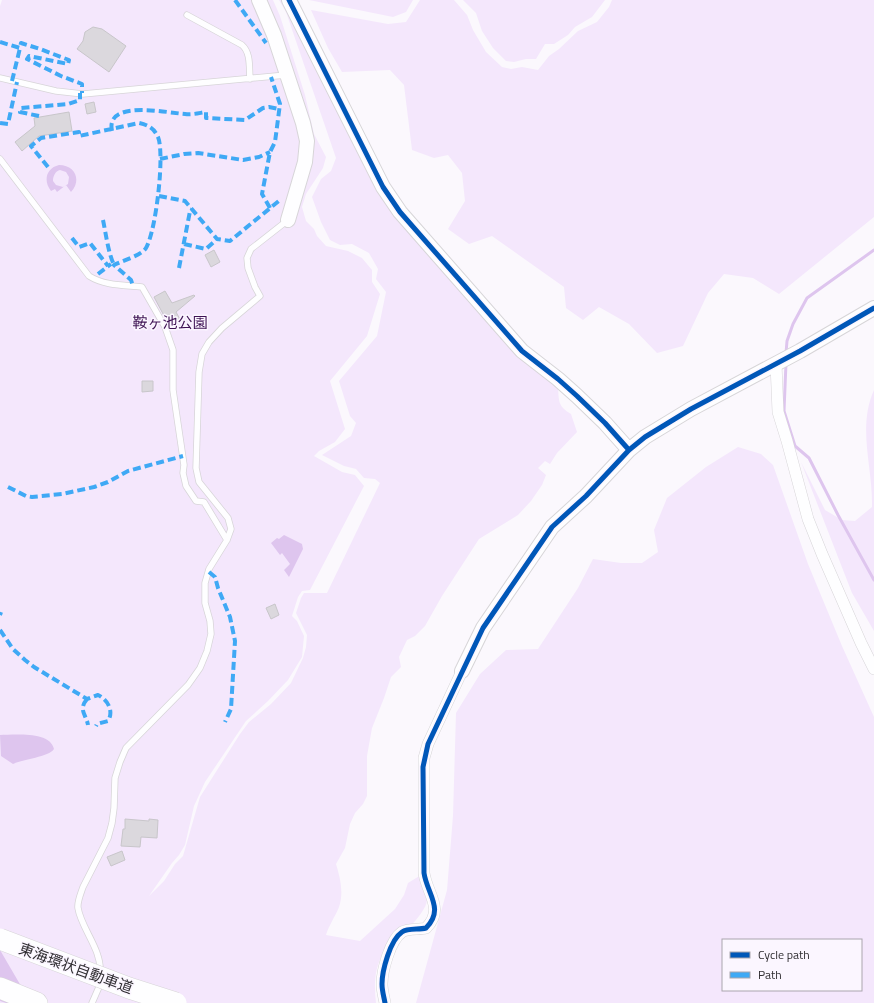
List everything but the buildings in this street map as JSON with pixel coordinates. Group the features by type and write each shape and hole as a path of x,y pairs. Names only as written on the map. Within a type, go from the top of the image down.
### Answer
{"highway":[{"name":"東海環状自動車道","path":"0,939 122,985 176,1003"},
{"path":"0,988 37,1003"}],"street":[{"path":"259,0 274,35 303,124 306,141 306,162 288,220"},
{"path":"289,0 383,187 400,212 522,351 577,396 605,423 629,450"},
{"path":"385,1003 382,983 388,954 395,941 400,933 404,931 426,928 436,913 434,902 424,873 424,758 428,744 483,628 552,527 586,496 629,450 645,437 690,409 783,360 874,308"},
{"path":"783,360 778,412 808,519 822,554 874,669"}],"lane":[{"path":"187,15 246,48 248,54 250,79"},
{"path":"0,78 56,91 83,94 286,75"},
{"path":"0,159 89,276 97,281 110,284 142,287 165,327 173,350 173,390 186,486 196,501 204,502 227,540"},
{"path":"92,1003 99,987 100,969 95,948 78,907 81,893 108,838 114,808 115,778 126,748 188,684 200,668 207,651 210,634 210,621 206,603 205,583 209,569 227,540 231,529 228,518 199,482 196,468 202,354 209,342 222,328 260,296 248,268 246,258 250,249 288,220"}],"green space":[{"name":"鞍ヶ池公園","path":"2,0 273,0 280,16 305,95 314,134 326,157 323,168 306,194 302,207 306,221 314,229 317,236 326,246 348,251 362,258 372,270 372,282 380,294 367,336 330,381 345,429 335,442 319,451 314,456 342,472 355,475 364,486 310,590 302,591 298,597 292,616 297,621 304,636 302,657 288,680 246,721 205,782 194,806 185,845 149,896 164,881 175,864 183,856 200,797 240,734 249,722 271,704 291,683 303,658 306,647 307,635 296,613 301,598 304,593 327,593 380,483 375,479 364,478 356,469 344,466 322,455 351,436 356,423 350,416 339,381 377,336 386,292 376,279 378,269 369,253 352,244 340,245 330,240 321,222 312,197 321,179 331,171 336,158 286,12 279,0 285,0 393,210 558,387 561,406 571,414 577,432 557,453 550,464 545,461 538,468 546,475 542,485 531,501 518,515 479,539 442,596 425,626 415,636 407,640 399,657 401,667 391,677 372,728 367,756 367,796 363,804 355,813 350,824 345,848 336,864 341,885 341,896 339,907 326,935 360,941 395,909 404,895 408,883 421,875 427,900 416,920 383,953 380,959 375,978 376,1003 0,1003 0,6"},
{"path":"309,0 413,0 406,12 393,17"},
{"path":"420,0 454,0 467,15 473,30 486,52 502,67 511,69 522,67 538,70 549,56 559,49 578,31 597,22 609,7 612,0 874,0 874,217 779,294 753,278 724,274 708,293 683,346 657,353 629,324 599,307 583,320 566,308 564,287 492,236 469,244 448,229 465,201 462,173 448,155 434,158 412,150 404,85 390,70 342,72 328,48 311,10 388,24 406,22"},
{"path":"463,0 605,0 592,17 575,27 568,35 554,44 545,44 536,59 526,59 514,62 506,61 493,48 482,31 476,13"},
{"path":"874,390 874,631 852,593 801,462 825,510 842,520 855,521 872,507 872,492 866,433 869,404"},
{"path":"738,447 761,454 773,465 808,564 842,646 874,717 874,1003 416,1003 447,890 453,816 456,713 480,674 506,650 538,649 578,588 593,559 621,563 642,563 658,552 654,530 667,498 706,467"}],"shaded area":[{"path":"59,165 65,166 73,170 76,183 71,192 66,185 68,184 69,177 66,172 60,170 55,174 53,181 56,185 63,187 65,186 57,192 55,189 51,191 47,183 47,175 51,169"},
{"path":"284,535 302,544 303,549 289,577 284,570 290,564 282,553 280,555 271,543"},
{"path":"0,735 31,735 39,737 46,739 51,743 54,749 47,754 13,764 1,756"},
{"path":"0,950 21,986 15,1003 0,1001"}],"waterway":[{"path":"786,353 787,341 793,324 807,298 874,250"},
{"path":"786,363 784,411 795,446 809,458 838,515 874,580"}],"marked path":[{"path":"235,0 266,43"},
{"path":"0,42 20,48 21,43 69,60 68,64 29,56 27,59 61,76 82,84 82,93"},
{"path":"12,81 20,48"},
{"path":"270,208 262,194 270,152 275,142 280,104 271,77"},
{"path":"0,123 8,124 17,82"},
{"path":"39,116 20,112 21,108 68,104 80,100 80,93"},
{"path":"112,131 112,121 118,115 128,111 140,110 188,114 206,112 206,118 245,120 263,108 269,107 279,109"},
{"path":"48,167 31,146 41,138 79,132 79,136 139,123 148,126 155,131 160,146 160,175 156,210 150,239 144,251 132,258 114,265 131,280 133,286"},
{"path":"160,159 198,153 243,160 259,157 270,152"},
{"path":"159,196 185,201 217,239 230,241 280,200"},
{"path":"179,268 190,211 192,209"},
{"path":"103,220 114,265"},
{"path":"72,238 79,247 90,243 108,266"},
{"path":"184,244 206,249 217,239"},
{"path":"98,274 111,264"},
{"path":"8,487 26,496 32,497 62,494 94,487 108,482 128,471 183,456"},
{"path":"209,572 215,577 230,617 235,641 231,709 225,722"},
{"path":"0,630 13,649 34,667 87,699 98,695 102,697 109,706 110,717 108,721 97,724 96,726"},
{"path":"87,699 83,706 83,712 88,725"}],"cycle path":[{"path":"289,0 383,187 400,212 522,351 577,396 605,423 629,450"},
{"path":"385,1003 382,989 382,978 390,949 402,932 426,928 431,921 435,908 424,873 423,767 428,744 483,628 552,527 586,496 629,450 645,437 691,409 800,351 874,308"}]}
